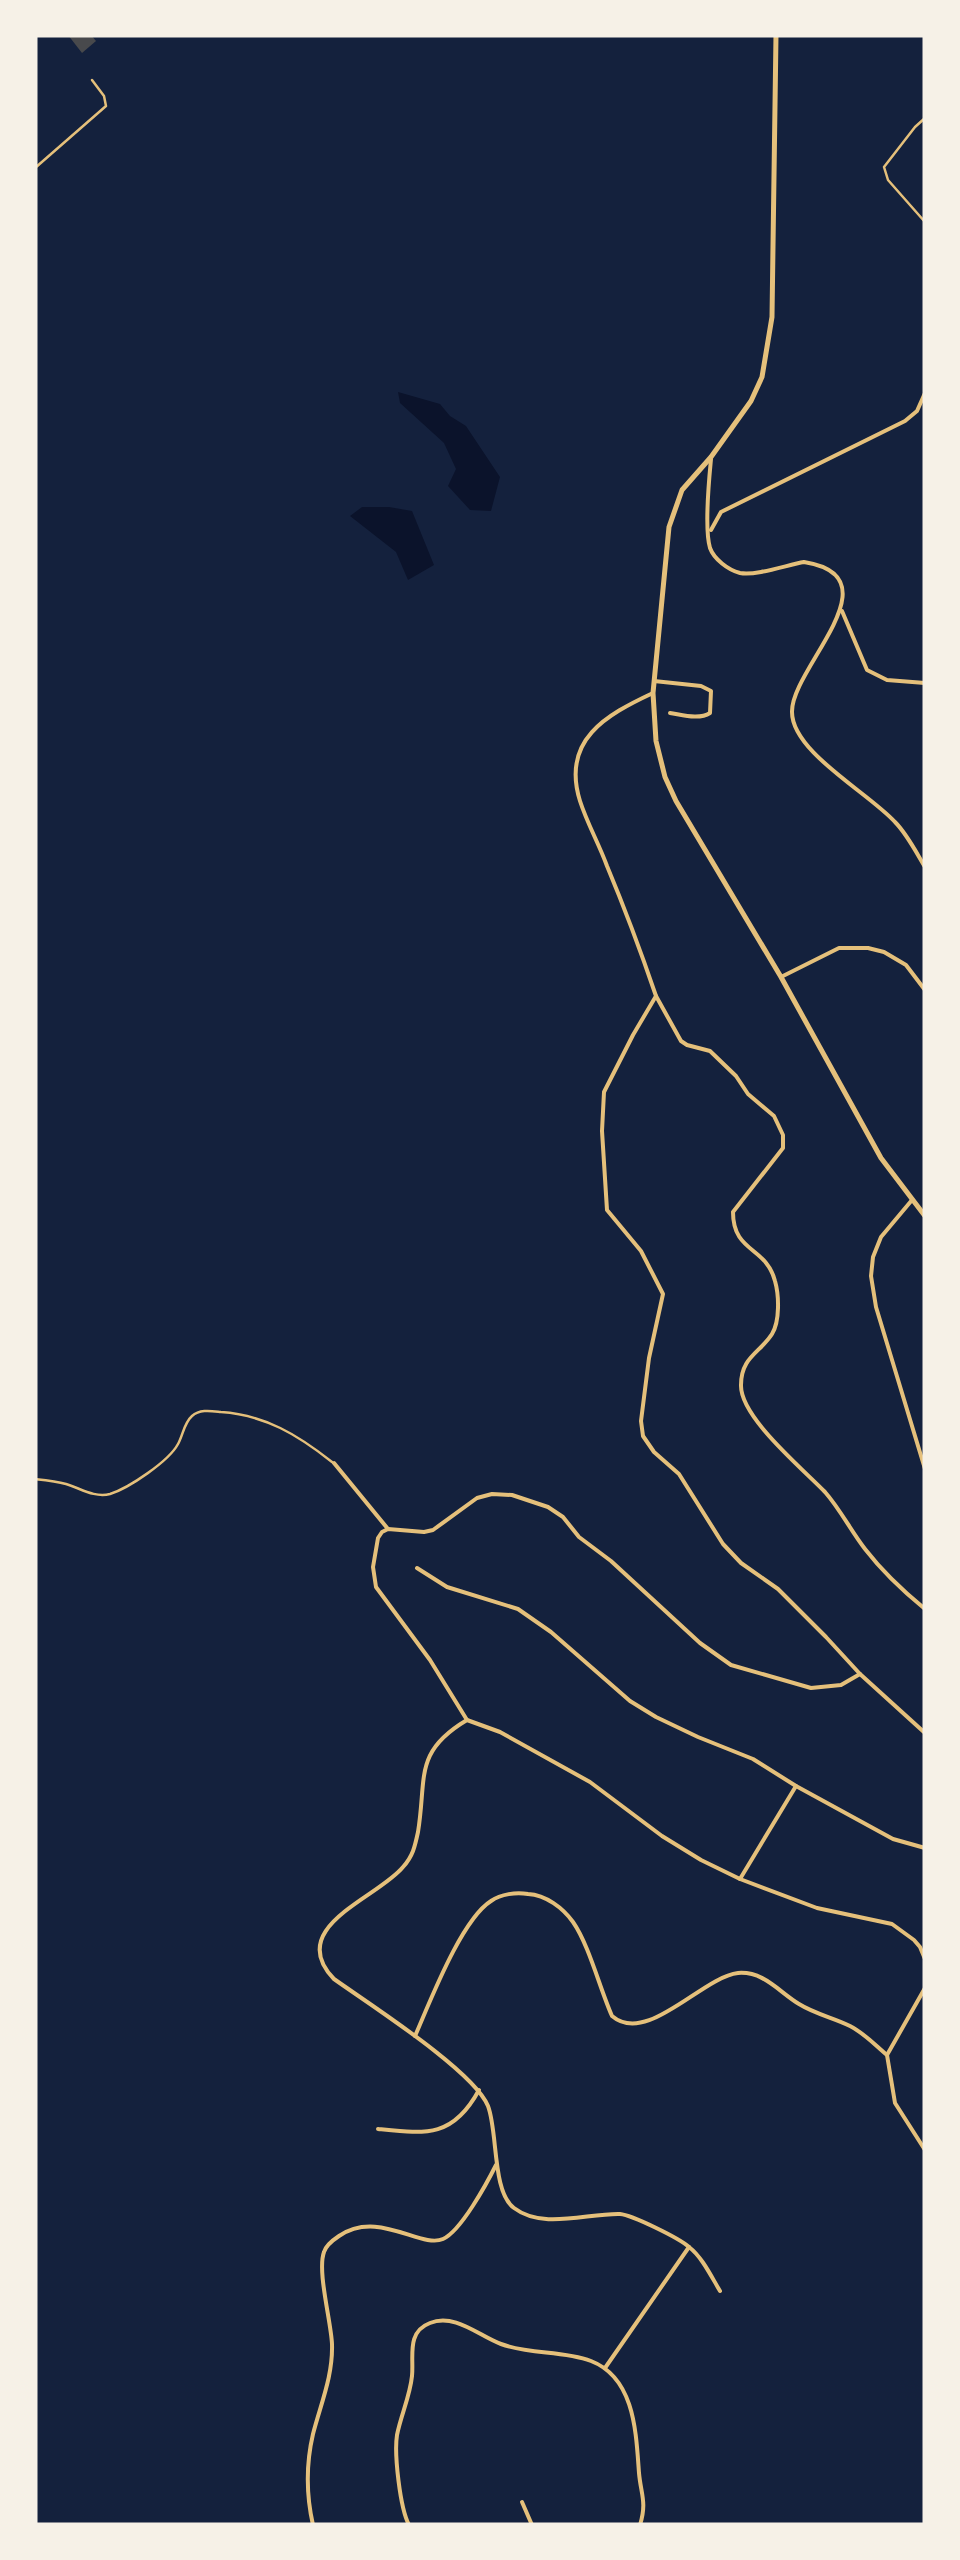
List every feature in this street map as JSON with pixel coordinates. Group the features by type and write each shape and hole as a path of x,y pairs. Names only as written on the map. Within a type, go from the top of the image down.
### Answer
{"street":[{"path":"776,35 770,339 762,377 751,401 712,457 682,490 669,527 653,693 656,741 676,801 781,977 881,1158 925,1216"},
{"path":"709,534 721,512 905,422 917,410 925,393"},
{"path":"712,457 709,534 716,558 740,573 804,562 830,570 840,581 842,612 866,670 886,680 925,683"},
{"path":"842,612 796,692 792,707 794,728 815,754 897,823 925,867"},
{"path":"654,681 701,686 711,691 707,716 670,712"},
{"path":"653,693 619,709 586,738 575,781 656,996 680,1041 710,1051 748,1094 774,1116 782,1136 783,1148 733,1212 738,1237 768,1264 775,1280 776,1297 777,1322 771,1335 749,1356 740,1385 743,1399 765,1431 825,1493 875,1562 925,1609"},
{"path":"781,977 839,948 868,948 906,964 925,990"},
{"path":"656,996 604,1092 602,1131 607,1210 641,1251 664,1294 653,1334 641,1429 654,1452 679,1474 732,1554 778,1590 860,1674 925,1733"},
{"path":"912,1200 881,1237 871,1276 876,1307 925,1469"},
{"path":"334,1463 388,1529"},
{"path":"860,1674 841,1686 811,1688 725,1662 563,1517 535,1501 492,1494 477,1498 433,1530 388,1529 378,1538 376,1587 430,1660 467,1720 531,1748 590,1782 680,1848 740,1879 817,1908 892,1924 914,1940 925,1959"},
{"path":"418,1568 447,1587 518,1609 551,1632 630,1701 698,1738 752,1759 893,1839 925,1848"},
{"path":"467,1720 435,1745 426,1760 414,1852 400,1871 326,1929 321,1944 322,1962 334,1979 414,2036 478,2090 489,2109 501,2185 508,2204 527,2215 552,2218 630,2216 689,2247 720,2290"},
{"path":"740,1879 796,1786"},
{"path":"414,2036 468,1926 480,1910 494,1898 529,1894 555,1904 573,1921 612,2016 620,2022 645,2022 721,1979 732,1974 750,1974 758,1975 803,2006 854,2028 886,2056 895,2102 925,2150"},
{"path":"886,2056 925,1988"},
{"path":"378,2129 419,2134 444,2128 469,2108 478,2090"},
{"path":"313,2525 306,2483 309,2456 331,2373 324,2252 348,2231 376,2226 441,2240 456,2228 479,2197 498,2162"},
{"path":"604,2368 689,2247"},
{"path":"409,2525 402,2505 396,2440 412,2378 412,2343 420,2328 440,2321 462,2324 501,2344 572,2356 604,2368 625,2394 635,2423 645,2505 640,2525"},
{"path":"522,2502 532,2525"}],"lane":[{"path":"35,168 106,106 92,80"},
{"path":"35,1479 64,1483 93,1494 110,1494 170,1454 191,1417 204,1410 270,1421 334,1463"}],"path":[{"path":"925,118 884,168 888,180 925,222"}],"water":[{"path":"398,392 440,404 466,426 500,477 491,511 470,510 448,486 456,469 444,443 400,403"},
{"path":"362,507 412,511 434,565 408,580 396,552 350,516"}],"building":[{"path":"68,35 91,35 96,41 82,53"}]}
